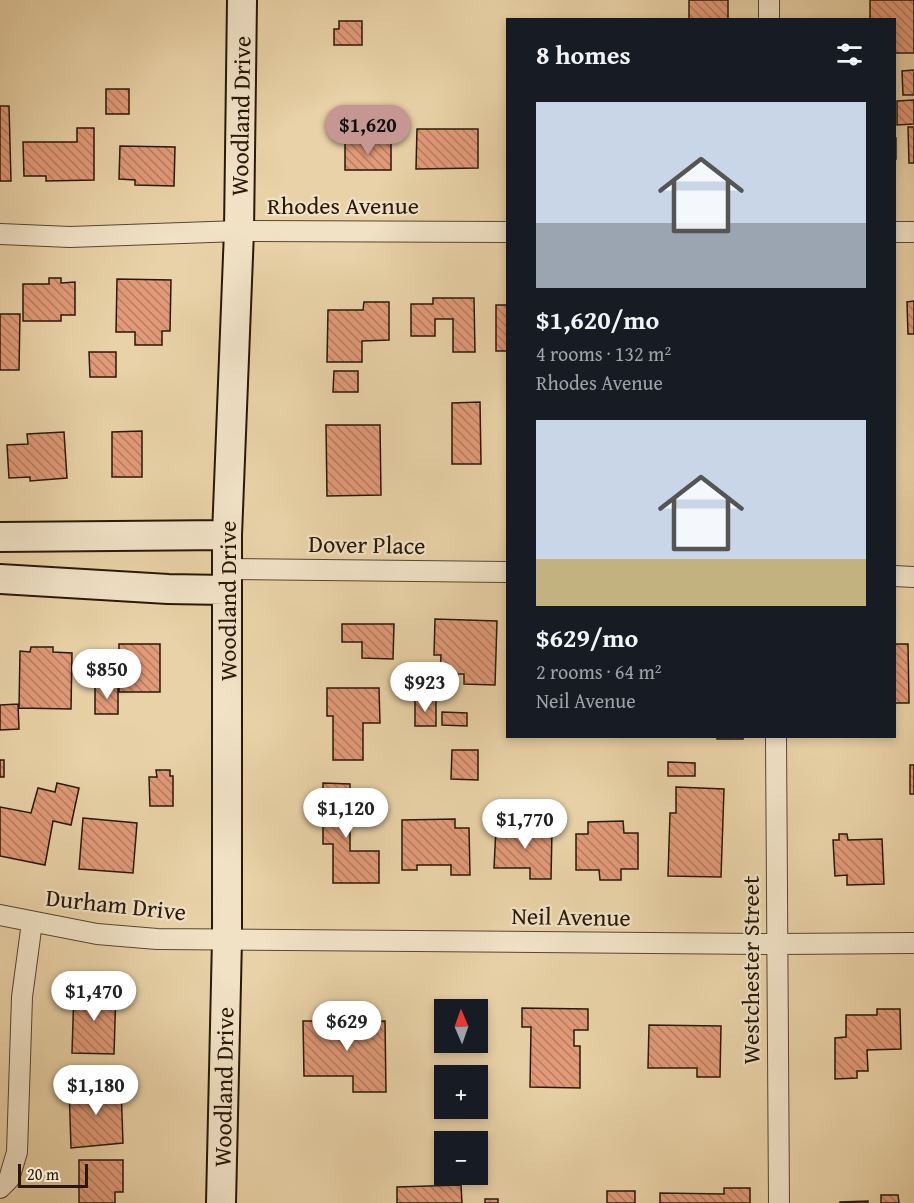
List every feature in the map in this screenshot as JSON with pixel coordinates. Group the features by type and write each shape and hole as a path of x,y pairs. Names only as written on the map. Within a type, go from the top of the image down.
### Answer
{"main road":[{"name":"Woodland Drive","path":"221,1203 227,939 226,579 239,231 242,0"},
{"path":"0,537 227,535"},
{"path":"0,579 168,589 226,579"}],"street":[{"path":"769,0 769,18"},
{"name":"Rhodes Avenue","path":"0,234 70,237 239,231 506,232"},
{"path":"896,232 914,232"},
{"name":"Dover Place","path":"226,579 506,572"},
{"path":"896,576 914,577"},
{"name":"Westchester Street","path":"776,738 779,1203"},
{"name":"Durham Drive","path":"0,915 97,934 157,939 227,939"},
{"path":"0,1188 9,1179 17,1152 22,997 32,922"},
{"name":"Neil Avenue","path":"227,939 776,944 914,943"}],"building":[{"path":"689,0 728,0 728,18 689,18"},
{"path":"870,0 914,0 914,53 896,53 896,18 870,18"},
{"path":"339,21 362,21 362,45 334,45 334,29 339,29"},
{"path":"914,70 914,95 903,95 902,71"},
{"path":"106,89 129,89 129,114 106,114"},
{"path":"914,100 914,124 897,125 897,101"},
{"path":"0,106 9,106 11,181 0,181"},
{"path":"908,127 914,127 914,163 909,163"},
{"path":"77,128 94,128 94,180 46,181 46,176 24,176 23,142 77,142"},
{"path":"417,129 478,129 478,168 416,169"},
{"path":"345,141 391,141 391,170 345,170"},
{"path":"120,146 175,147 174,186 135,185 135,180 119,179"},
{"path":"49,278 61,278 61,283 75,282 75,315 61,315 61,321 23,321 23,284 49,284"},
{"path":"117,279 171,280 170,331 162,331 162,345 135,345 135,332 116,332"},
{"path":"433,298 474,298 475,352 453,352 453,319 435,319 435,336 411,336 411,304 433,304"},
{"path":"914,301 914,334 908,334 907,302"},
{"path":"364,302 389,302 389,340 362,341 362,362 327,362 328,310 363,310"},
{"path":"496,305 506,305 506,351 496,351"},
{"path":"0,314 20,314 19,370 0,370"},
{"path":"89,352 116,352 116,377 90,377"},
{"path":"334,371 358,371 358,392 333,392"},
{"path":"480,402 481,464 452,464 452,403"},
{"path":"326,425 380,425 381,495 327,496"},
{"path":"142,431 142,477 112,477 112,432"},
{"path":"64,432 67,478 30,481 30,477 9,478 7,445 28,444 27,434"},
{"path":"435,619 497,621 495,685 464,684 464,674 440,674 441,655 434,655"},
{"path":"342,624 394,624 393,659 362,658 362,642 342,642"},
{"path":"119,644 160,644 160,692 119,692"},
{"path":"896,644 908,644 909,703 896,703"},
{"path":"31,647 53,647 53,652 72,653 71,709 19,708 20,651 30,652"},
{"path":"118,686 118,714 95,714 95,687"},
{"path":"327,688 379,688 380,723 363,723 363,760 333,760 333,716 327,716"},
{"path":"415,700 436,700 436,726 415,726"},
{"path":"18,704 19,729 0,730 0,705"},
{"path":"442,712 467,713 467,726 442,725"},
{"path":"717,738 743,738 743,739"},
{"path":"452,750 478,750 478,780 451,779"},
{"path":"0,760 4,760 4,777 0,777"},
{"path":"668,762 695,763 695,776 668,776"},
{"path":"910,765 914,765 914,794 910,794"},
{"path":"156,770 170,770 170,776 173,776 173,806 150,806 149,777 157,777"},
{"path":"57,783 79,788 71,825 53,821 45,865 0,856 0,807 31,813 38,788 55,792"},
{"path":"323,783 350,784 350,851 379,851 379,883 333,883 333,844 323,844"},
{"path":"676,787 724,789 721,877 668,876 670,813 676,813"},
{"path":"83,818 137,823 133,873 79,869"},
{"path":"455,819 455,828 469,828 470,875 451,875 451,865 417,865 417,870 402,870 402,820"},
{"path":"623,821 624,833 638,833 638,869 621,869 621,880 600,880 599,870 576,870 576,834 588,834 588,822"},
{"path":"496,827 552,829 551,879 530,879 530,868 494,868"},
{"path":"839,834 847,834 848,840 882,839 884,884 847,885 847,875 835,876 833,840 839,840"},
{"path":"74,989 116,990 114,1054 72,1053"},
{"path":"522,1008 588,1009 588,1030 574,1030 574,1046 580,1046 580,1088 530,1087 531,1027 522,1027"},
{"path":"877,1009 900,1009 901,1049 867,1050 868,1071 857,1071 857,1078 835,1079 835,1038 846,1037 846,1015 877,1015"},
{"path":"331,1015 344,1015 344,1022 385,1021 386,1092 353,1092 353,1076 304,1076 303,1021 331,1021"},
{"path":"649,1025 721,1026 720,1077 697,1077 697,1068 648,1068"},
{"path":"121,1086 123,1143 71,1148 69,1087"},
{"path":"79,1160 123,1160 123,1192 115,1192 115,1203 79,1203"},
{"path":"461,1185 462,1203 397,1203 397,1187"},
{"path":"724,1188 750,1188 750,1203 660,1203 660,1193 724,1194"},
{"path":"607,1191 635,1191 635,1203 607,1203"},
{"path":"881,1195 898,1195 899,1203 881,1203"},
{"path":"485,1199 498,1199 498,1203 485,1203"},
{"path":"868,1201 868,1203 840,1203 840,1202"}]}
